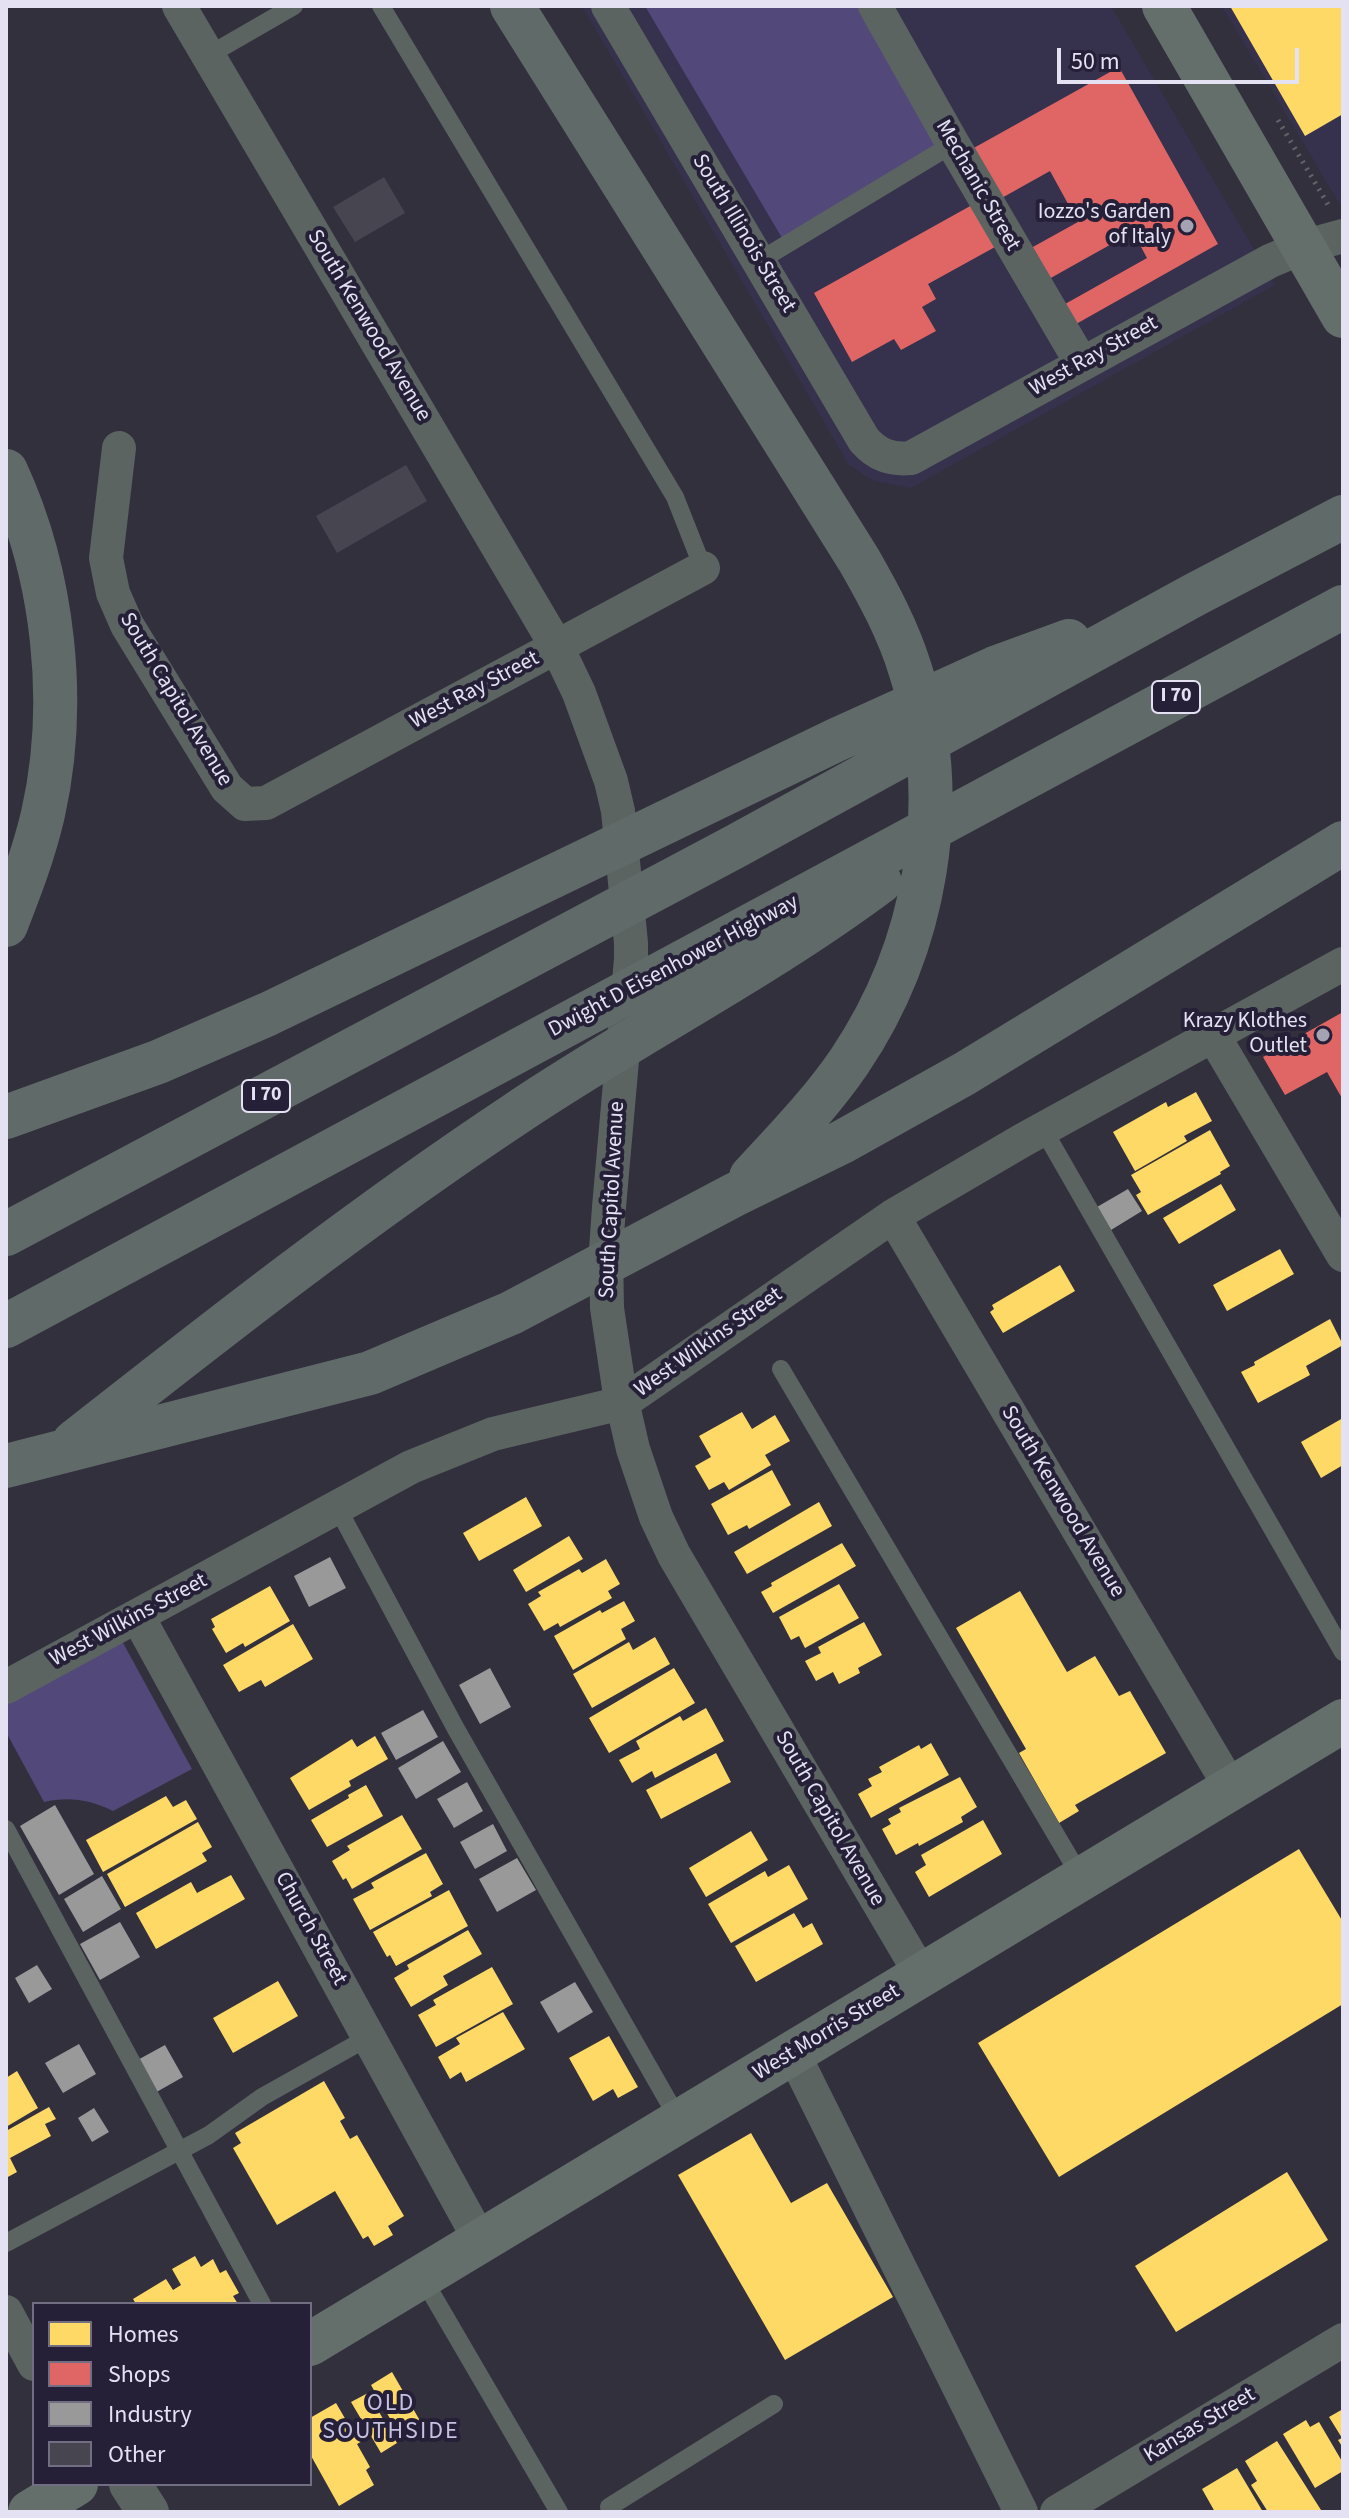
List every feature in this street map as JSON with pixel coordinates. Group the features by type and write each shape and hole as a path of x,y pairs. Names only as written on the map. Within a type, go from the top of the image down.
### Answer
{"highway":[{"path":"512,6 859,560 897,633 922,712 929,754 932,815 919,900 896,977 849,1062 822,1097 734,1195"},
{"path":"6,471 29,532 44,590 52,650 54,710 43,815 6,925"},
{"name":"I 70","path":"6,1234 846,786 1003,682 1194,595 1335,521"},
{"name":"Dwight D Eisenhower Highway","path":"6,1326 734,934 844,893 1009,786 1343,607"},
{"path":"6,1117 199,1045 836,740 1003,682"},
{"path":"6,1466 370,1373 511,1313 734,1195 842,1142 964,1074 1343,843"},
{"path":"6,1496 301,1265 515,1113 591,1064 727,985 844,893"}],"main road":[{"path":"1164,6 1323,241 1343,316"},
{"name":"West Morris Street","path":"312,2343 1343,1721"},
{"path":"30,2512 73,2486"}],"street":[{"name":"South Kenwood Avenue","path":"179,6 557,647"},
{"name":"South Illinois Street","path":"608,6 864,440 884,456"},
{"name":"Mechanic Street","path":"875,6 1082,364"},
{"name":"West Ray Street","path":"884,456 897,460 911,458 1270,261 1323,241"},
{"name":"South Capitol Avenue","path":"119,448 106,558 113,593 127,625 227,788 245,804"},
{"name":"West Ray Street","path":"245,804 266,803 703,568"},
{"name":"South Capitol Avenue","path":"557,647 579,693 611,781 618,811 631,943 606,1250 607,1308 622,1403 633,1449 646,1490 674,1555 922,1976"},
{"name":"West Wilkins Street","path":"6,1687 411,1467 480,1438 622,1403 893,1216 1043,1129 1343,964"},
{"path":"1213,1035 1343,1255"},
{"name":"South Kenwood Avenue","path":"893,1216 1231,1788"},
{"name":"Church Street","path":"138,1617 481,2242"},
{"path":"793,2053 1021,2512"},
{"path":"6,2312 32,2360"},
{"name":"Kansas Street","path":"1057,2512 1343,2340"},
{"path":"131,2486 148,2512"}],"lane":[{"path":"209,55 294,6"},
{"path":"381,6 675,497 703,568"},
{"path":"759,261 953,144"},
{"path":"1043,1129 1343,1652"},
{"path":"781,1369 1082,1879"},
{"path":"337,1507 456,1729 680,2122"},
{"path":"6,1829 261,2302"},
{"path":"6,2243 209,2135 262,2097 369,2037"},
{"path":"422,2277 559,2512"},
{"path":"609,2507 774,2404"}],"shaded area":[{"path":"582,6 1111,6 1275,285 911,488 874,481 849,465"},
{"path":"645,6 858,6 940,145 782,238"},
{"path":"1222,6 1343,6 1343,210"},
{"path":"122,1641 192,1769 113,1811 80,1800 44,1802 6,1732 6,1705"}],"building: Homes":[{"path":"1230,6 1343,6 1343,114 1305,136"},
{"path":"1196,1092 1212,1121 1184,1136 1187,1141 1135,1171 1113,1132 1166,1102 1168,1107"},
{"path":"1210,1130 1230,1166 1148,1215 1136,1195 1141,1192 1131,1175"},
{"path":"1221,1184 1236,1210 1179,1244 1163,1218"},
{"path":"1280,1249 1294,1274 1227,1311 1213,1285"},
{"path":"1060,1265 1075,1291 1003,1333 990,1312 994,1309 992,1305"},
{"path":"1330,1319 1343,1345 1306,1366 1310,1375 1258,1403 1241,1372"},
{"path":"742,1412 752,1429 775,1415 790,1441 765,1455 771,1465 729,1490 724,1482 709,1490 695,1466 711,1457 699,1436"},
{"path":"1343,1418 1343,1465 1321,1478 1301,1442"},
{"path":"772,1470 791,1505 749,1529 747,1525 728,1535 711,1504"},
{"path":"526,1497 542,1526 479,1561 463,1533"},
{"path":"819,1502 832,1526 747,1574 734,1552"},
{"path":"569,1536 583,1559 526,1592 513,1570"},
{"path":"842,1543 856,1566 773,1613 761,1592 772,1586 771,1583"},
{"path":"606,1559 620,1584 608,1591 612,1598 560,1627 558,1623 544,1631 528,1604 541,1596 538,1592 579,1569 582,1573"},
{"path":"839,1584 859,1618 805,1648 799,1636 791,1640 779,1617"},
{"path":"270,1586 290,1621 245,1647 243,1643 226,1653 212,1629 215,1627 211,1619"},
{"path":"1020,1591 1067,1672 1095,1656 1119,1696 1130,1691 1166,1753 1075,1805 1079,1811 1059,1823 1019,1753 1026,1749 956,1628"},
{"path":"624,1601 635,1621 621,1629 626,1639 573,1670 554,1636 600,1610 602,1613"},
{"path":"864,1622 882,1655 858,1668 860,1673 839,1684 833,1672 816,1681 805,1661 821,1653 818,1647"},
{"path":"293,1624 313,1659 265,1687 261,1680 239,1692 223,1665"},
{"path":"655,1637 670,1664 592,1708 573,1674 629,1642 633,1650"},
{"path":"674,1668 695,1703 609,1753 589,1718"},
{"path":"706,1708 724,1741 655,1778 652,1771 632,1783 619,1760 640,1749 636,1741 680,1716 683,1721"},
{"path":"375,1736 388,1759 349,1781 351,1786 309,1810 290,1778 352,1739 357,1747"},
{"path":"931,1743 949,1775 871,1818 858,1794 872,1786 868,1779 882,1772 879,1767 919,1745 921,1749"},
{"path":"716,1753 731,1782 661,1819 646,1790"},
{"path":"960,1777 977,1807 961,1817 963,1822 896,1855 882,1829 891,1824 888,1819 901,1812 899,1808"},
{"path":"366,1785 383,1816 327,1847 311,1820"},
{"path":"166,1796 173,1807 186,1800 197,1819 103,1872 86,1840"},
{"path":"402,1815 422,1849 352,1889 332,1861 350,1850 347,1846"},
{"path":"983,1820 1002,1854 929,1897 915,1872 926,1865 921,1855"},
{"path":"198,1822 212,1847 202,1853 207,1861 125,1907 107,1874"},
{"path":"751,1831 768,1860 706,1897 689,1868"},
{"path":"1299,1849 1343,1922 1343,2004 1059,2177 978,2043"},
{"path":"426,1853 443,1884 430,1892 432,1896 370,1930 353,1899 374,1888 371,1883"},
{"path":"789,1865 808,1899 731,1943 708,1904 765,1871 768,1877"},
{"path":"231,1875 245,1899 156,1949 136,1913 191,1882 197,1893"},
{"path":"449,1890 468,1926 396,1966 390,1955 387,1957 373,1932"},
{"path":"794,1913 803,1928 812,1923 823,1944 756,1982 735,1946"},
{"path":"468,1930 482,1954 443,1976 448,1985 411,2007 394,1978 409,1969 407,1965"},
{"path":"492,1967 513,2004 436,2047 418,2015 436,2005 433,2000"},
{"path":"278,1981 298,2016 233,2053 213,2018"},
{"path":"503,2012 525,2049 466,2082 461,2072 450,2079 438,2057 460,2044 456,2038"},
{"path":"609,2036 638,2087 618,2098 613,2089 593,2101 569,2058"},
{"path":"17,2071 38,2108 6,2127 6,2078"},
{"path":"324,2081 345,2118 340,2121 350,2139 357,2135 404,2216 388,2226 393,2235 374,2246 368,2236 363,2239 335,2191 277,2225 233,2148 241,2143 235,2133"},
{"path":"49,2107 56,2119 45,2124 51,2136 10,2158 17,2172 6,2178 6,2131"},
{"path":"751,2133 791,2203 827,2183 893,2297 785,2360 678,2175"},
{"path":"1287,2172 1328,2240 1176,2332 1135,2266"},
{"path":"195,2256 201,2267 213,2259 220,2273 226,2270 239,2293 233,2296 237,2302 135,2302 133,2299 166,2279 173,2290 181,2285 172,2269"},
{"path":"392,2372 423,2426 401,2438 371,2385"},
{"path":"368,2393 397,2443 381,2453 351,2402"},
{"path":"336,2403 350,2427 357,2423 366,2439 357,2444 370,2467 366,2470 374,2485 339,2506 312,2458 312,2417"},
{"path":"1343,2409 1343,2448 1338,2440 1342,2438 1329,2417"},
{"path":"1306,2420 1310,2427 1319,2422 1343,2463 1343,2471 1315,2488 1283,2434"},
{"path":"1277,2441 1321,2510 1318,2512 1268,2512 1251,2485 1257,2481 1245,2461"},
{"path":"1237,2468 1263,2512 1215,2512 1202,2489"}],"building: Shops":[{"path":"1119,67 1218,244 1069,328 1058,308 1147,258 1133,232 1040,284 1022,253 1078,222 1050,171 991,204 963,154"},
{"path":"972,205 995,247 928,284 936,299 922,307 936,331 901,350 894,339 852,362 814,293"},
{"name":"Krazy Klothes Outlet","path":"1343,1012 1343,1100 1327,1072 1285,1095 1263,1057"}],"building: Industry":[{"path":"1128,1189 1142,1211 1111,1230 1097,1207"},
{"path":"330,1557 346,1588 309,1607 294,1576"},
{"path":"490,1668 511,1707 480,1724 459,1685"},
{"path":"423,1710 438,1737 396,1760 381,1733"},
{"path":"443,1741 461,1772 416,1799 398,1768"},
{"path":"467,1782 483,1811 454,1828 437,1799"},
{"path":"55,1805 94,1874 59,1895 20,1826"},
{"path":"493,1824 507,1851 475,1869 460,1842"},
{"path":"517,1858 536,1890 497,1912 479,1879"},
{"path":"102,1876 121,1909 83,1932 64,1899"},
{"path":"120,1922 140,1957 100,1980 80,1944"},
{"path":"37,1965 52,1989 29,2003 15,1978"},
{"path":"575,1982 593,2012 558,2033 540,2002"},
{"path":"79,2044 96,2074 63,2093 45,2063"},
{"path":"165,2045 183,2077 153,2094 134,2062"},
{"path":"94,2108 109,2132 92,2142 78,2118"}],"building: Other":[{"path":"384,177 405,213 355,242 333,207"},
{"path":"406,465 427,501 337,553 316,516"}],"place":[{"name":"Iozzo's Garden of Italy","path":"1187,226"},
{"name":"Krazy Klothes Outlet","path":"1323,1035"}],"district":[{"name":"OLD SOUTHSIDE","path":"391,2419"}]}
